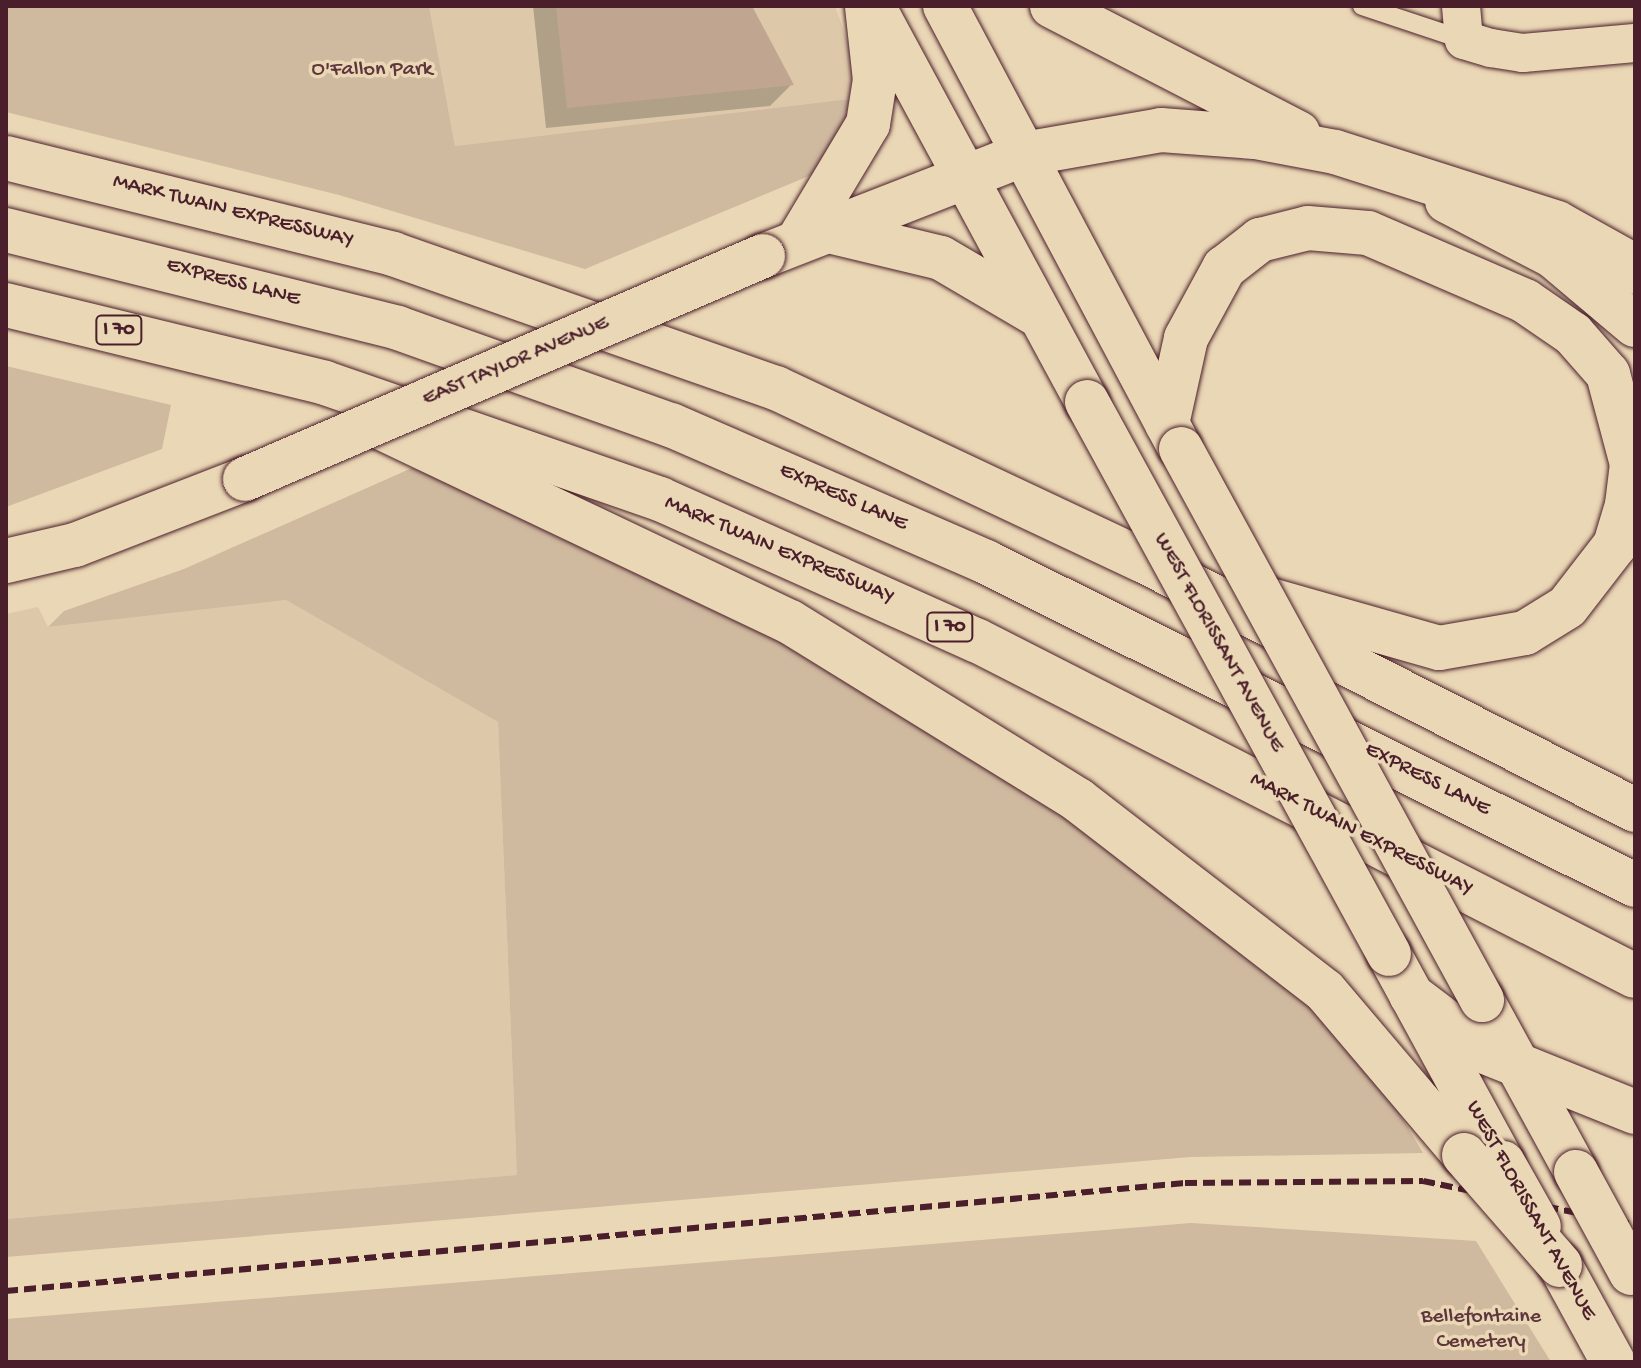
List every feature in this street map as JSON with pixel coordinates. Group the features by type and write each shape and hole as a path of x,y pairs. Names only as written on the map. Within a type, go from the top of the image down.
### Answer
{"main road":[{"path":"867,6 875,80 868,124 796,242 941,258 1040,316"},
{"name":"WEST FLORISSANT AVENUE","path":"873,6 1411,995 1484,1159 1560,1265 1613,1362"},
{"path":"945,6 1174,437 1633,1278"},
{"path":"1052,6 1335,152 1409,181 1557,223 1632,267"},
{"name":"EAST TAYLOR AVENUE","path":"6,561 75,545 245,479 796,242 1024,154 1161,130 1335,152"},
{"name":"MARK TWAIN EXPRESSWAY","path":"6,158 294,226 562,309 789,394 1142,560 1635,810"},
{"path":"1409,181 1553,256 1635,325"},
{"path":"1142,560 1394,639 1483,645 1525,633 1567,607 1593,579 1615,545 1632,464 1608,374 1573,334 1525,301 1446,264 1368,233 1323,229 1260,240 1224,268 1186,338 1174,437"},
{"name":"EXPRESS LANE","path":"6,230 398,328 671,425 986,562 1635,885"},
{"name":"MARK TWAIN EXPRESSWAY","path":"6,305 231,357 501,441 819,565 1635,976"},
{"path":"231,357 765,610 977,732 1178,872 1325,991 1484,1159"},
{"path":"1411,995 1454,1032 1518,1068 1635,1112"}],"street":[{"path":"1462,23 1523,53 1635,43"}],"lane":[{"path":"1362,6 1462,23"}],"shaded area":[{"path":"429,6 835,6 855,63 849,99 455,146"},
{"path":"286,600 498,722 517,1175 6,1219 6,614 38,607 48,627"}],"green space":[{"name":"O'Fallon Park","path":"6,6 429,6 455,146 849,99 845,129 821,171 585,269 339,195 6,112"},
{"path":"6,366 171,405 162,449 6,507"},
{"path":"412,468 550,521 701,592 958,739 1285,972 1379,1079 1423,1153 1190,1157 6,1257 6,1219 517,1175 498,722 286,600 48,627 64,611 184,569"},
{"name":"Bellefontaine Cemetery","path":"1191,1223 1476,1241 1551,1362 6,1362 6,1319"}],"building":[{"path":"556,6 752,6 794,85 567,108"}],"railway":[{"path":"6,1291 1185,1183 1423,1181 1635,1225"}]}
